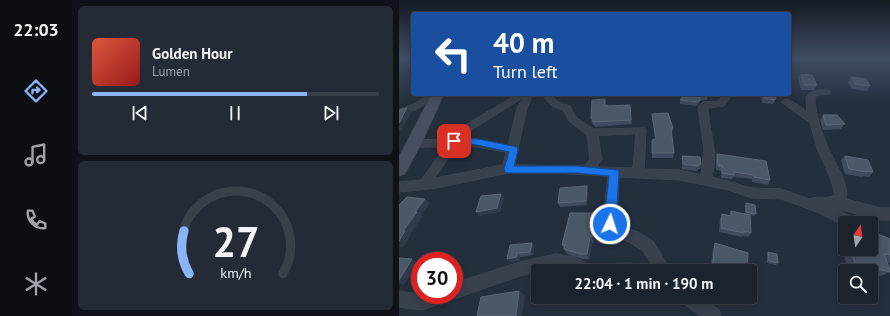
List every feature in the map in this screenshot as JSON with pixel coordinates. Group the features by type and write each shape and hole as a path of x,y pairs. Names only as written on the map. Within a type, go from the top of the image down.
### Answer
{"main road":[{"path":"399,170 437,96"}],"street":[{"path":"804,202 829,204 836,202 841,197 840,187 834,170 824,152 813,121 810,97 815,93 827,92"},
{"path":"399,112 412,108 434,96"},
{"path":"425,184 459,135 471,124 511,103 520,96"},
{"path":"508,169 514,150 522,108 528,96"},
{"path":"547,96 555,104 567,108 572,119 593,133 641,130 638,173"},
{"path":"705,181 709,170 709,155 703,107 705,104 721,104 726,98 725,96"},
{"path":"786,102 793,105 813,121"},
{"path":"593,133 596,160 590,166 598,171"},
{"path":"414,142 478,142 514,150"},
{"path":"399,187 425,184 508,169 554,169 680,175 728,185 752,193 781,194 821,208 838,216"},
{"path":"614,172 610,224 613,230 633,237 649,246 658,264"},
{"path":"836,202 881,214 890,214"},
{"path":"546,264 556,262 574,264"},
{"path":"463,288 520,269 531,267"},
{"path":"399,299 411,301"},
{"path":"698,304 713,316"}],"building":[{"path":"801,74 812,75 817,85 804,85"},
{"path":"851,77 866,79 870,86 855,84"},
{"path":"683,96 699,96 700,100 698,102 680,100"},
{"path":"764,96 776,96 775,100 764,98"},
{"path":"605,99 605,105 608,106 630,105 631,120 594,122 591,118 592,100"},
{"path":"407,108 399,123 400,110"},
{"path":"668,113 673,128 671,128 674,153 652,153 652,140 656,139 652,114"},
{"path":"823,115 837,115 845,124 826,125"},
{"path":"717,154 766,161 770,180 754,177 754,175 734,172 734,175 722,173 722,166 718,166"},
{"path":"682,156 700,157 701,164 698,164 698,166 683,164"},
{"path":"845,156 868,160 873,172 849,169"},
{"path":"587,186 586,201 558,203 560,188"},
{"path":"501,194 497,208 476,212 481,196"},
{"path":"407,197 425,199 403,231 405,231 399,241 399,205"},
{"path":"746,203 755,205 756,214 746,212"},
{"path":"731,211 750,215 751,233 721,228 722,214 731,216"},
{"path":"570,213 595,213 592,237 590,237 587,254 580,254 564,249 565,245 562,245"},
{"path":"878,234 890,239 890,255 884,254 890,272 878,269 878,264 855,264 853,256 878,256"},
{"path":"532,243 530,252 517,253 517,257 507,259 510,245"},
{"path":"715,243 748,253 747,264 713,264"},
{"path":"768,252 777,254 778,263 769,261"},
{"path":"399,258 411,259 411,261 399,280"},
{"path":"519,291 516,316 477,316 481,297"}],"route":[{"path":"454,141 478,142 514,150 508,169 577,169 614,172 610,224"}]}
